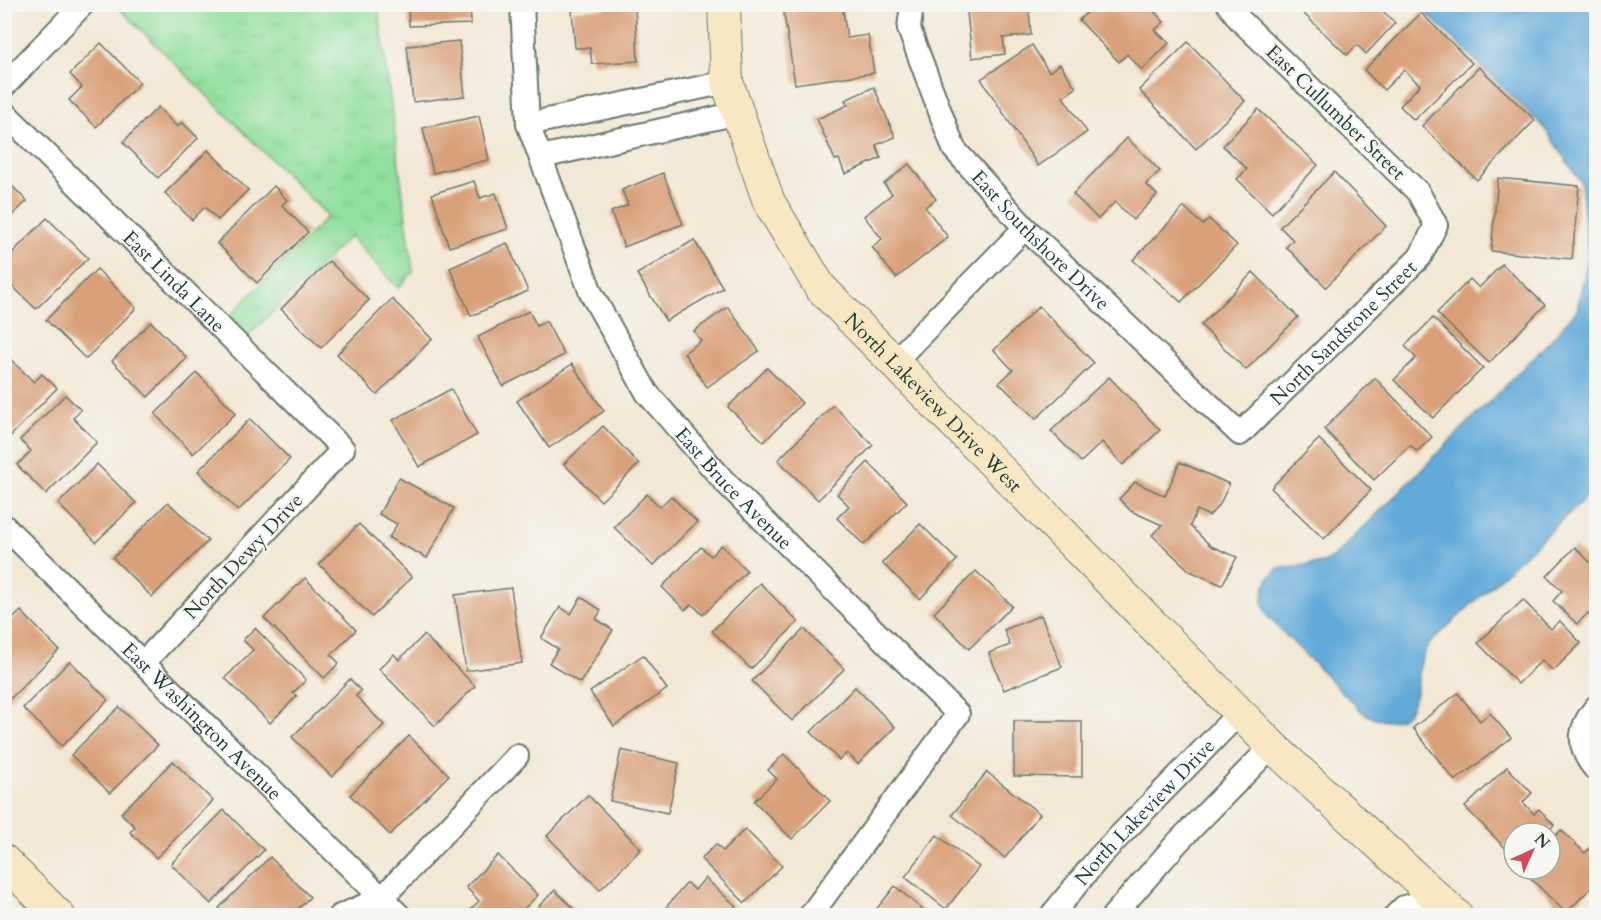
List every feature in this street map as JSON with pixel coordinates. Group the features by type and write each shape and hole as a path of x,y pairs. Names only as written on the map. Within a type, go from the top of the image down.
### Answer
{"street":[{"path":"4,86 82,4"},
{"name":"East Bruce Avenue","path":"522,4 528,124 591,293 647,393 724,482 958,714 810,915"},
{"name":"North Lakeview Drive West","path":"724,4 726,82 768,202 820,287 1267,740 1444,910"},
{"name":"East Southshore Drive","path":"912,4 909,29 954,149 1025,228 1240,434"},
{"name":"East Cullumber Street","path":"1228,4 1240,20 1418,192 1436,225"},
{"path":"528,124 726,82"},
{"name":"East Linda Lane","path":"4,112 343,449"},
{"path":"541,157 738,113"},
{"name":"North Sandstone Street","path":"1240,434 1420,257 1436,225"},
{"path":"894,363 1025,228"},
{"name":"North Dewy Drive","path":"143,663 343,449"},
{"name":"East Washington Avenue","path":"4,526 143,663 380,907 400,915"},
{"path":"1596,707 1583,727 1580,738 1583,751 1596,770"},
{"name":"North Lakeview Drive","path":"1051,915 1100,856 1240,712"},
{"path":"1113,915 1267,740"},
{"path":"340,915 380,907 517,756"},
{"path":"4,861 59,915"},
{"path":"1395,915 1404,908 1444,910"}],"green space":[{"path":"116,5 378,5 413,272 398,288 350,236 239,345 220,326 328,216"}],"water":[{"path":"1418,5 1587,5 1596,14 1596,488 1428,645 1421,661 1415,695 1409,711 1404,716 1390,721 1376,719 1362,712 1269,618 1263,598 1265,585 1279,568 1323,563 1334,557 1553,338 1577,310 1588,256 1581,182 1544,127"}],"building":[{"path":"408,4 470,4 471,24 409,26"},
{"path":"812,4 842,4 847,38 868,35 874,73 795,84 783,8"},
{"path":"966,4 1039,4 1040,9 1029,10 1031,35 1003,38 1005,54 972,58"},
{"path":"1096,4 1147,4 1164,22 1155,30 1169,43 1142,70 1127,54 1119,62 1079,20"},
{"path":"1312,4 1376,4 1395,23 1366,54 1357,45 1347,55 1303,13"},
{"path":"635,6 638,61 592,64 590,48 575,48 572,10"},
{"path":"1421,13 1472,63 1414,120 1400,106 1420,85 1404,70 1384,90 1364,70"},
{"path":"459,41 465,96 413,102 407,46"},
{"path":"1188,42 1245,101 1196,149 1139,90"},
{"path":"101,43 140,83 96,127 69,100 82,87 70,74"},
{"path":"1032,45 1049,72 1060,64 1076,88 1063,97 1087,132 1038,166 981,79"},
{"path":"1479,67 1535,120 1477,180 1422,126"},
{"path":"874,87 895,137 876,145 881,158 845,174 839,159 835,160 817,119 848,105 845,100"},
{"path":"158,107 177,127 182,122 198,138 158,178 123,142"},
{"path":"1258,109 1318,165 1272,213 1237,179 1247,169 1223,146"},
{"path":"479,116 489,160 433,173 423,128"},
{"path":"1127,138 1160,171 1146,184 1157,195 1133,220 1115,202 1098,219 1073,194"},
{"path":"208,150 248,190 218,220 205,207 192,220 165,193"},
{"path":"909,164 936,199 925,207 948,237 896,278 872,247 882,239 864,216 892,194 884,184"},
{"path":"1334,172 1386,226 1326,287 1286,247 1293,240 1280,227"},
{"path":"663,173 683,224 624,247 611,212 628,205 622,190"},
{"path":"4,178 27,201 4,223"},
{"path":"1498,178 1579,186 1572,259 1491,251"},
{"path":"474,181 480,198 496,193 508,229 449,247 432,194"},
{"path":"274,186 287,200 282,205 308,232 257,283 217,243"},
{"path":"1184,207 1203,225 1209,219 1237,245 1181,302 1133,260"},
{"path":"47,218 88,258 36,309 4,278 4,261"},
{"path":"694,240 723,288 666,321 637,274"},
{"path":"507,243 528,291 471,316 450,268"},
{"path":"329,261 369,300 321,348 281,309"},
{"path":"1502,264 1545,305 1489,363 1437,313 1470,279 1479,288"},
{"path":"97,269 136,308 86,359 46,320"},
{"path":"1253,272 1298,317 1246,370 1201,325"},
{"path":"392,299 432,339 377,395 337,354"},
{"path":"1039,306 1094,363 1036,419 999,383 1013,370 994,350"},
{"path":"728,307 759,351 707,387 684,353 701,341 694,331"},
{"path":"529,311 537,326 546,321 564,355 503,386 478,337"},
{"path":"1433,318 1483,368 1433,418 1394,380 1416,358 1405,346"},
{"path":"151,322 187,358 148,397 112,361"},
{"path":"9,358 34,382 42,374 57,388 5,442 5,363"},
{"path":"572,364 604,411 549,448 517,401"},
{"path":"767,368 802,403 764,442 728,407"},
{"path":"197,373 236,413 193,454 155,414"},
{"path":"1109,377 1160,430 1123,465 1102,442 1081,462 1051,431"},
{"path":"1375,378 1432,437 1417,452 1410,445 1374,480 1324,429"},
{"path":"451,389 477,435 419,467 393,420"},
{"path":"65,395 81,410 73,418 97,442 46,494 17,465 31,451 20,440"},
{"path":"833,405 873,445 818,500 778,460"},
{"path":"250,419 290,459 238,511 198,471"},
{"path":"603,426 639,464 601,501 564,464"},
{"path":"1319,439 1371,490 1324,539 1271,488"},
{"path":"868,462 907,502 864,545 837,518 849,506 837,494"},
{"path":"1180,462 1229,484 1220,504 1209,516 1197,510 1190,526 1211,546 1237,557 1222,585 1190,571 1152,535 1162,525 1131,511 1119,499 1135,482 1165,496"},
{"path":"97,464 136,503 96,542 58,504"},
{"path":"399,478 454,508 427,558 389,538 397,524 379,514"},
{"path":"647,494 660,507 671,496 697,522 653,566 614,527"},
{"path":"168,502 208,541 152,597 113,558"},
{"path":"359,524 412,577 372,617 319,564"},
{"path":"920,524 957,560 920,599 882,563"},
{"path":"721,545 747,571 703,615 692,604 685,610 662,587 701,547 711,556"},
{"path":"1575,547 1596,568 1596,622 1588,613 1577,624 1553,601 1562,591 1547,576"},
{"path":"976,571 1012,606 969,649 934,613"},
{"path":"305,578 356,630 331,655 339,663 324,678 264,618"},
{"path":"760,583 798,622 751,669 712,631"},
{"path":"511,588 522,663 466,671 455,595"},
{"path":"581,597 601,610 596,619 613,630 580,683 549,663 558,649 541,638 560,607 571,614"},
{"path":"1523,600 1551,629 1560,621 1581,643 1553,671 1542,660 1518,684 1478,643"},
{"path":"21,611 59,650 9,700 4,696 4,627"},
{"path":"1041,615 1062,667 1004,690 989,653 1010,645 1004,630"},
{"path":"255,628 306,680 293,693 297,696 270,723 225,678 253,650 243,640"},
{"path":"804,629 844,669 792,721 752,681"},
{"path":"424,635 475,686 435,726 379,669 394,654 399,660"},
{"path":"643,655 667,689 614,726 590,692"},
{"path":"70,661 108,700 62,746 23,708"},
{"path":"350,679 361,691 356,696 384,725 332,777 292,737"},
{"path":"855,687 895,727 858,764 847,753 839,760 811,732"},
{"path":"1458,693 1480,721 1490,713 1511,738 1455,781 1413,728"},
{"path":"119,707 158,745 110,793 71,755"},
{"path":"1014,721 1082,721 1082,777 1014,776"},
{"path":"409,736 449,775 390,835 350,795"},
{"path":"621,750 679,763 668,813 610,801"},
{"path":"784,754 830,801 792,839 754,801 777,779 768,770"},
{"path":"173,761 213,801 156,858 130,832 135,827 121,813"},
{"path":"1507,767 1532,793 1523,802 1534,814 1539,809 1550,821 1502,821 1502,845 1465,807"},
{"path":"987,772 1040,814 1005,858 952,815"},
{"path":"588,795 641,849 600,890 547,836"},
{"path":"224,810 264,850 211,904 171,864"},
{"path":"745,829 782,866 745,903 701,859 716,844 723,851"},
{"path":"1562,831 1585,853 1596,842 1596,886 1595,884 1566,913 1533,881 1562,881"},
{"path":"937,835 979,867 946,909 905,877"},
{"path":"498,855 538,895 517,916 471,916 468,912 479,901 466,887"},
{"path":"270,857 310,897 291,916 227,916 219,908"},
{"path":"705,878 736,906 728,916 660,914 687,883 695,890"},
{"path":"895,886 930,916 871,916"},
{"path":"555,890 581,916 529,916"}]}
